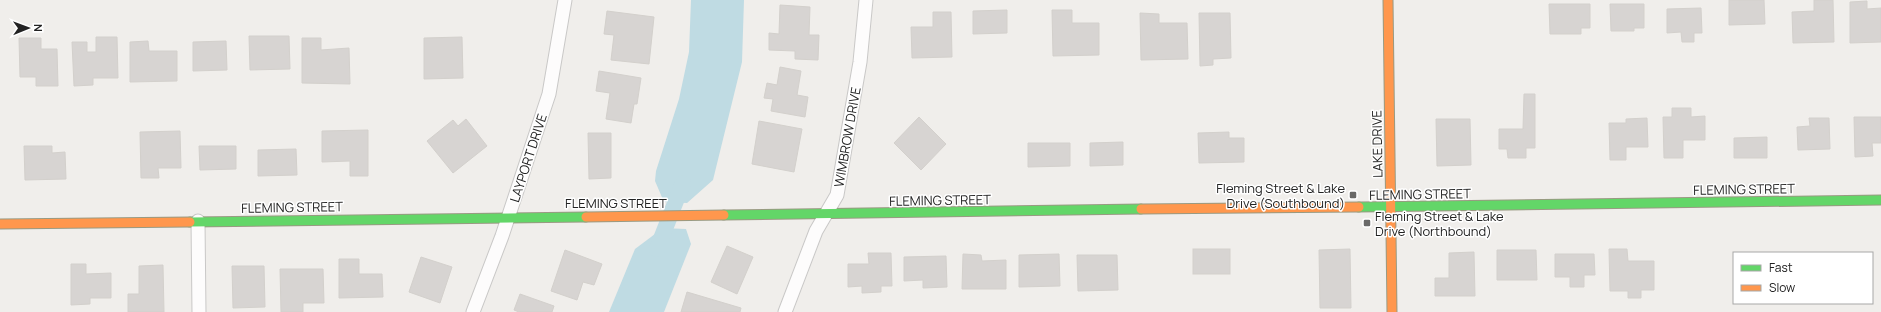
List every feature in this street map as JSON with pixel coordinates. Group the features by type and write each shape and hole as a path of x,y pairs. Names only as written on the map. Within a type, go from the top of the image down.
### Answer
{"street":[{"name":"LAYPORT DRIVE","path":"473,312 508,217 549,94 565,0"},
{"name":"WIMBROW DRIVE","path":"785,312 816,231 837,195 860,62 866,0"},
{"name":"LAKE DRIVE","path":"1388,0 1392,312"},
{"name":"FLEMING STREET","path":"0,224 1881,200"},
{"path":"198,221 199,312"}],"water":[{"path":"691,0 744,0 742,62 713,180 687,203 664,202 655,181 656,171 679,99 689,52"},
{"path":"663,228 686,229 691,244 664,312 609,312 635,249"}],"building":[{"path":"1729,0 1764,0 1765,24 1729,25"},
{"path":"1814,0 1833,0 1834,42 1793,43 1792,12 1814,11"},
{"path":"1867,1 1867,9 1881,8 1881,42 1850,43 1850,2"},
{"path":"1549,4 1590,4 1590,28 1581,28 1581,34 1550,34"},
{"path":"1610,4 1644,4 1644,28 1634,28 1634,31 1611,31"},
{"path":"780,5 810,7 809,35 819,35 818,60 795,59 795,51 769,50 769,33 779,34"},
{"path":"1701,8 1702,33 1694,33 1694,42 1682,42 1681,32 1667,33 1667,9"},
{"path":"1007,10 1007,33 973,34 973,11"},
{"path":"1052,10 1072,10 1072,23 1099,23 1099,55 1053,56"},
{"path":"607,11 654,17 649,64 611,60 614,35 604,34"},
{"path":"933,12 951,12 952,57 912,58 911,27 933,27"},
{"path":"1140,13 1159,14 1159,23 1187,23 1188,59 1141,60"},
{"path":"1199,13 1230,13 1231,58 1213,59 1213,65 1200,66"},
{"path":"249,36 289,36 290,69 250,70"},
{"path":"96,37 117,37 118,78 93,78 93,85 74,86 72,42 87,42 87,52 96,52"},
{"path":"462,37 463,78 424,79 424,38"},
{"path":"19,38 41,38 41,49 57,49 58,86 36,86 36,77 20,77"},
{"path":"302,38 321,38 321,50 349,48 350,84 302,83"},
{"path":"148,41 149,51 177,51 177,81 130,82 130,42"},
{"path":"226,41 227,70 193,71 193,42"},
{"path":"780,67 801,71 797,95 808,97 805,117 771,111 773,99 764,98 767,83 777,85"},
{"path":"599,71 641,78 637,104 634,104 631,123 606,119 610,93 596,91"},
{"path":"1524,94 1535,94 1535,148 1526,148 1526,158 1508,158 1507,149 1499,149 1499,129 1523,129"},
{"path":"1672,108 1691,108 1691,117 1705,116 1705,140 1683,140 1683,158 1664,158 1663,117 1672,117"},
{"path":"919,117 946,144 921,170 894,143"},
{"path":"1854,117 1881,117 1881,143 1872,143 1873,156 1855,157"},
{"path":"1647,118 1648,147 1626,147 1626,160 1610,160 1609,123 1626,123 1626,119"},
{"path":"1809,118 1829,118 1830,149 1798,150 1797,127 1810,126"},
{"path":"466,119 487,146 453,173 427,141 453,120 458,126"},
{"path":"1436,119 1470,119 1471,165 1437,166"},
{"path":"759,121 802,129 794,172 752,164"},
{"path":"368,130 368,176 350,176 350,161 322,162 322,131"},
{"path":"180,131 181,168 158,168 159,178 141,178 140,132"},
{"path":"1229,132 1229,138 1244,138 1244,162 1199,163 1198,133"},
{"path":"588,133 611,133 611,178 589,179"},
{"path":"1767,137 1767,158 1734,158 1734,138"},
{"path":"1123,142 1123,165 1090,166 1090,143"},
{"path":"1028,143 1070,143 1070,166 1028,167"},
{"path":"24,146 52,146 52,153 65,152 66,179 25,180"},
{"path":"199,146 236,146 236,169 200,170"},
{"path":"296,149 297,175 258,176 258,150"},
{"path":"727,246 753,257 737,294 711,282"},
{"path":"1193,249 1230,249 1230,274 1193,274"},
{"path":"1350,249 1351,308 1320,308 1319,250"},
{"path":"1609,249 1627,249 1628,261 1654,261 1654,290 1641,290 1641,298 1628,298 1628,291 1610,291"},
{"path":"565,250 602,264 594,285 583,282 577,300 551,291"},
{"path":"1497,250 1536,250 1537,280 1497,280"},
{"path":"1474,252 1475,296 1435,296 1435,278 1449,278 1449,253"},
{"path":"868,253 891,253 892,286 881,286 881,292 862,293 862,286 848,287 848,264 869,264"},
{"path":"963,254 981,255 982,261 1006,260 1006,289 962,289"},
{"path":"1059,254 1060,286 1019,287 1019,255"},
{"path":"1555,254 1594,254 1595,275 1584,275 1584,287 1570,287 1570,277 1555,277"},
{"path":"1077,255 1117,255 1118,290 1078,291"},
{"path":"946,256 947,287 923,288 923,280 904,281 904,257"},
{"path":"421,257 452,267 440,303 409,292"},
{"path":"339,259 359,259 359,274 382,274 383,297 339,298"},
{"path":"71,264 86,264 86,274 111,273 111,298 90,298 90,304 71,305"},
{"path":"163,265 164,312 128,312 128,294 139,294 139,266"},
{"path":"232,266 264,266 265,307 233,308"},
{"path":"280,269 323,269 324,303 303,303 303,312 281,312"},
{"path":"687,292 741,308 740,312 681,312"},
{"path":"520,294 554,306 552,312 519,312 514,310"}],"waterway":[{"path":"657,249 683,183"}],"traffic: fast":[{"path":"1359,207 1881,200"},
{"path":"724,215 1141,209"},
{"path":"190,222 586,217"}],"traffic: slow":[{"path":"1388,0 1392,312"},
{"path":"1141,209 1359,207"},
{"path":"586,217 724,215"},
{"path":"0,224 190,222"}],"place":[{"name":"Fleming Street & Lake Drive (Southbound)","path":"1353,195"},
{"name":"Fleming Street & Lake Drive (Northbound)","path":"1367,223"}]}
